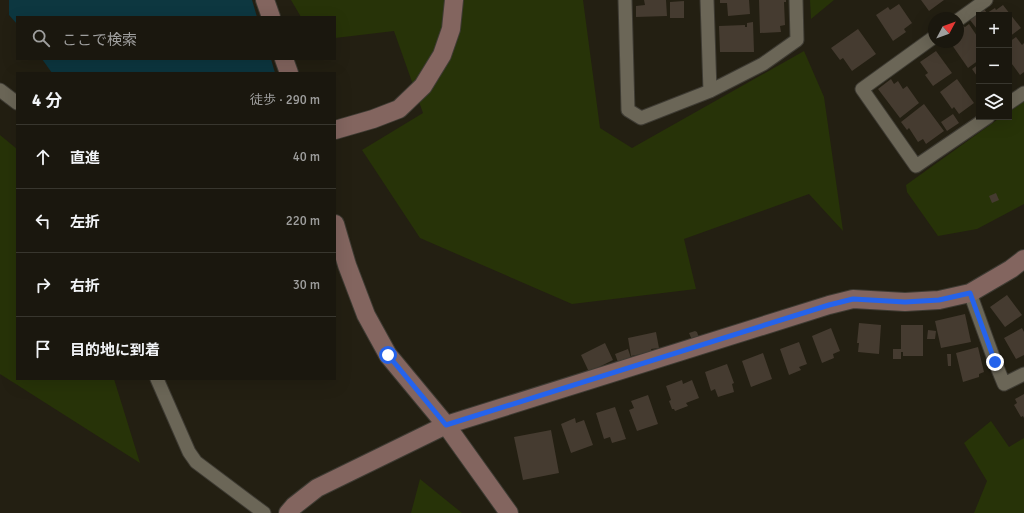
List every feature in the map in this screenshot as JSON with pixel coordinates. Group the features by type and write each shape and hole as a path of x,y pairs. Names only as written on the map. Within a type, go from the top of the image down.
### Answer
{"street":[{"path":"265,0 271,16"},
{"path":"336,130 373,119 399,109 423,86 442,55 451,29 454,0"},
{"path":"625,0 628,110 641,118 710,91 763,64 797,40 796,0"},
{"path":"707,0 710,91"},
{"path":"964,16 986,0"},
{"path":"928,41 862,89 916,166 984,120"},
{"path":"284,60 289,72"},
{"path":"0,90 16,102"},
{"path":"1012,101 1024,93"},
{"path":"336,228 347,266 366,314 388,355 446,425 509,513"},
{"path":"288,513 294,506 317,488 446,425 829,305 853,299 905,302 939,300 970,293 1011,269 1024,259"},
{"path":"970,293 1004,384 1024,374"},
{"path":"157,380 189,452 196,462 264,513"}],"green space":[{"path":"291,0 583,0 600,128 632,148 804,51 824,97 843,231 809,194 684,239 696,289 572,304 420,238 362,150 423,113 394,31 336,38 336,16 300,16"},
{"path":"810,0 834,0 811,19"},
{"path":"1024,101 1024,204 977,229 938,236 907,192 906,185 997,120 1012,120 1012,110"},
{"path":"0,135 16,148 16,380 114,380 140,463 0,374"},
{"path":"991,421 1009,447 1024,438 1024,513 974,513 987,481 964,443"},
{"path":"420,479 462,513 411,513"}],"water":[{"path":"9,0 252,0 257,16 16,16 16,23 9,15"},
{"path":"43,60 271,60 275,72 51,72"}],"building":[{"path":"644,0 666,0 667,16 636,17 636,6 645,5"},
{"path":"720,0 749,0 750,14 728,16 727,3 720,3"},
{"path":"759,0 786,0 786,2 784,2 785,25 780,26 781,32 760,33"},
{"path":"921,0 944,0 929,11"},
{"path":"684,1 684,18 670,18 670,2"},
{"path":"899,4 912,23 904,29 906,32 893,41 876,15 888,7 890,10"},
{"path":"1003,5 1008,12 989,12 995,8 996,10"},
{"path":"976,15 976,28 970,20"},
{"path":"1012,16 1021,28 1012,35"},
{"path":"753,22 754,52 720,52 719,26 745,25 745,27 747,27 747,23"},
{"path":"969,24 976,34 976,62 968,68 954,48 964,48 965,27"},
{"path":"858,29 876,54 852,71 843,58 840,60 831,48"},
{"path":"1016,37 1022,45 1024,43 1024,72 1020,75 1012,64 1012,40"},
{"path":"936,51 952,73 933,86 925,75 928,73 920,62"},
{"path":"976,66 976,75 972,69"},
{"path":"891,79 894,84 898,81 903,89 907,86 919,103 900,118 878,89"},
{"path":"957,79 974,103 959,114 954,107 952,109 940,92"},
{"path":"924,104 944,131 926,144 923,139 918,142 909,128 907,130 901,122"},
{"path":"953,114 959,123 947,131 941,122"},
{"path":"996,193 999,200 992,203 989,196"},
{"path":"1007,295 1022,315 1005,327 990,307"},
{"path":"965,314 971,342 941,348 935,321"},
{"path":"859,323 881,325 879,354 858,352 859,343 857,343"},
{"path":"901,325 923,325 923,356 903,356 903,352 901,352 901,359 893,359 893,349 901,349"},
{"path":"831,328 840,351 833,354 834,358 822,363 812,336"},
{"path":"1022,328 1024,332 1024,355 1016,359 1004,338"},
{"path":"928,330 936,331 935,339 927,339"},
{"path":"695,331 697,332 699,338 692,340 689,333"},
{"path":"656,332 659,348 651,349 652,352 631,356 628,338"},
{"path":"799,342 807,364 799,367 801,370 789,375 780,349"},
{"path":"605,343 613,360 589,372 581,355"},
{"path":"978,347 984,372 979,374 979,377 963,382 956,353"},
{"path":"628,349 632,361 619,365 615,354"},
{"path":"763,353 772,379 751,387 742,361"},
{"path":"947,354 951,354 951,366 948,366"},
{"path":"727,364 734,383 732,384 734,392 718,397 715,389 711,391 705,372"},
{"path":"682,380 683,384 692,380 699,398 686,403 688,406 675,411 672,409 669,401 671,400 666,386"},
{"path":"1024,394 1024,418 1023,416 1021,417 1014,405 1017,403 1015,399"},
{"path":"648,395 658,424 637,431 629,410 634,408 631,401"},
{"path":"615,407 626,439 612,443 610,437 604,439 596,413"},
{"path":"575,418 576,423 584,420 593,445 571,453 561,424"},
{"path":"551,430 559,473 523,480 514,437"}],"route":[{"path":"388,355 446,425 829,305 853,299 905,302 939,300 970,293 995,362"}]}
